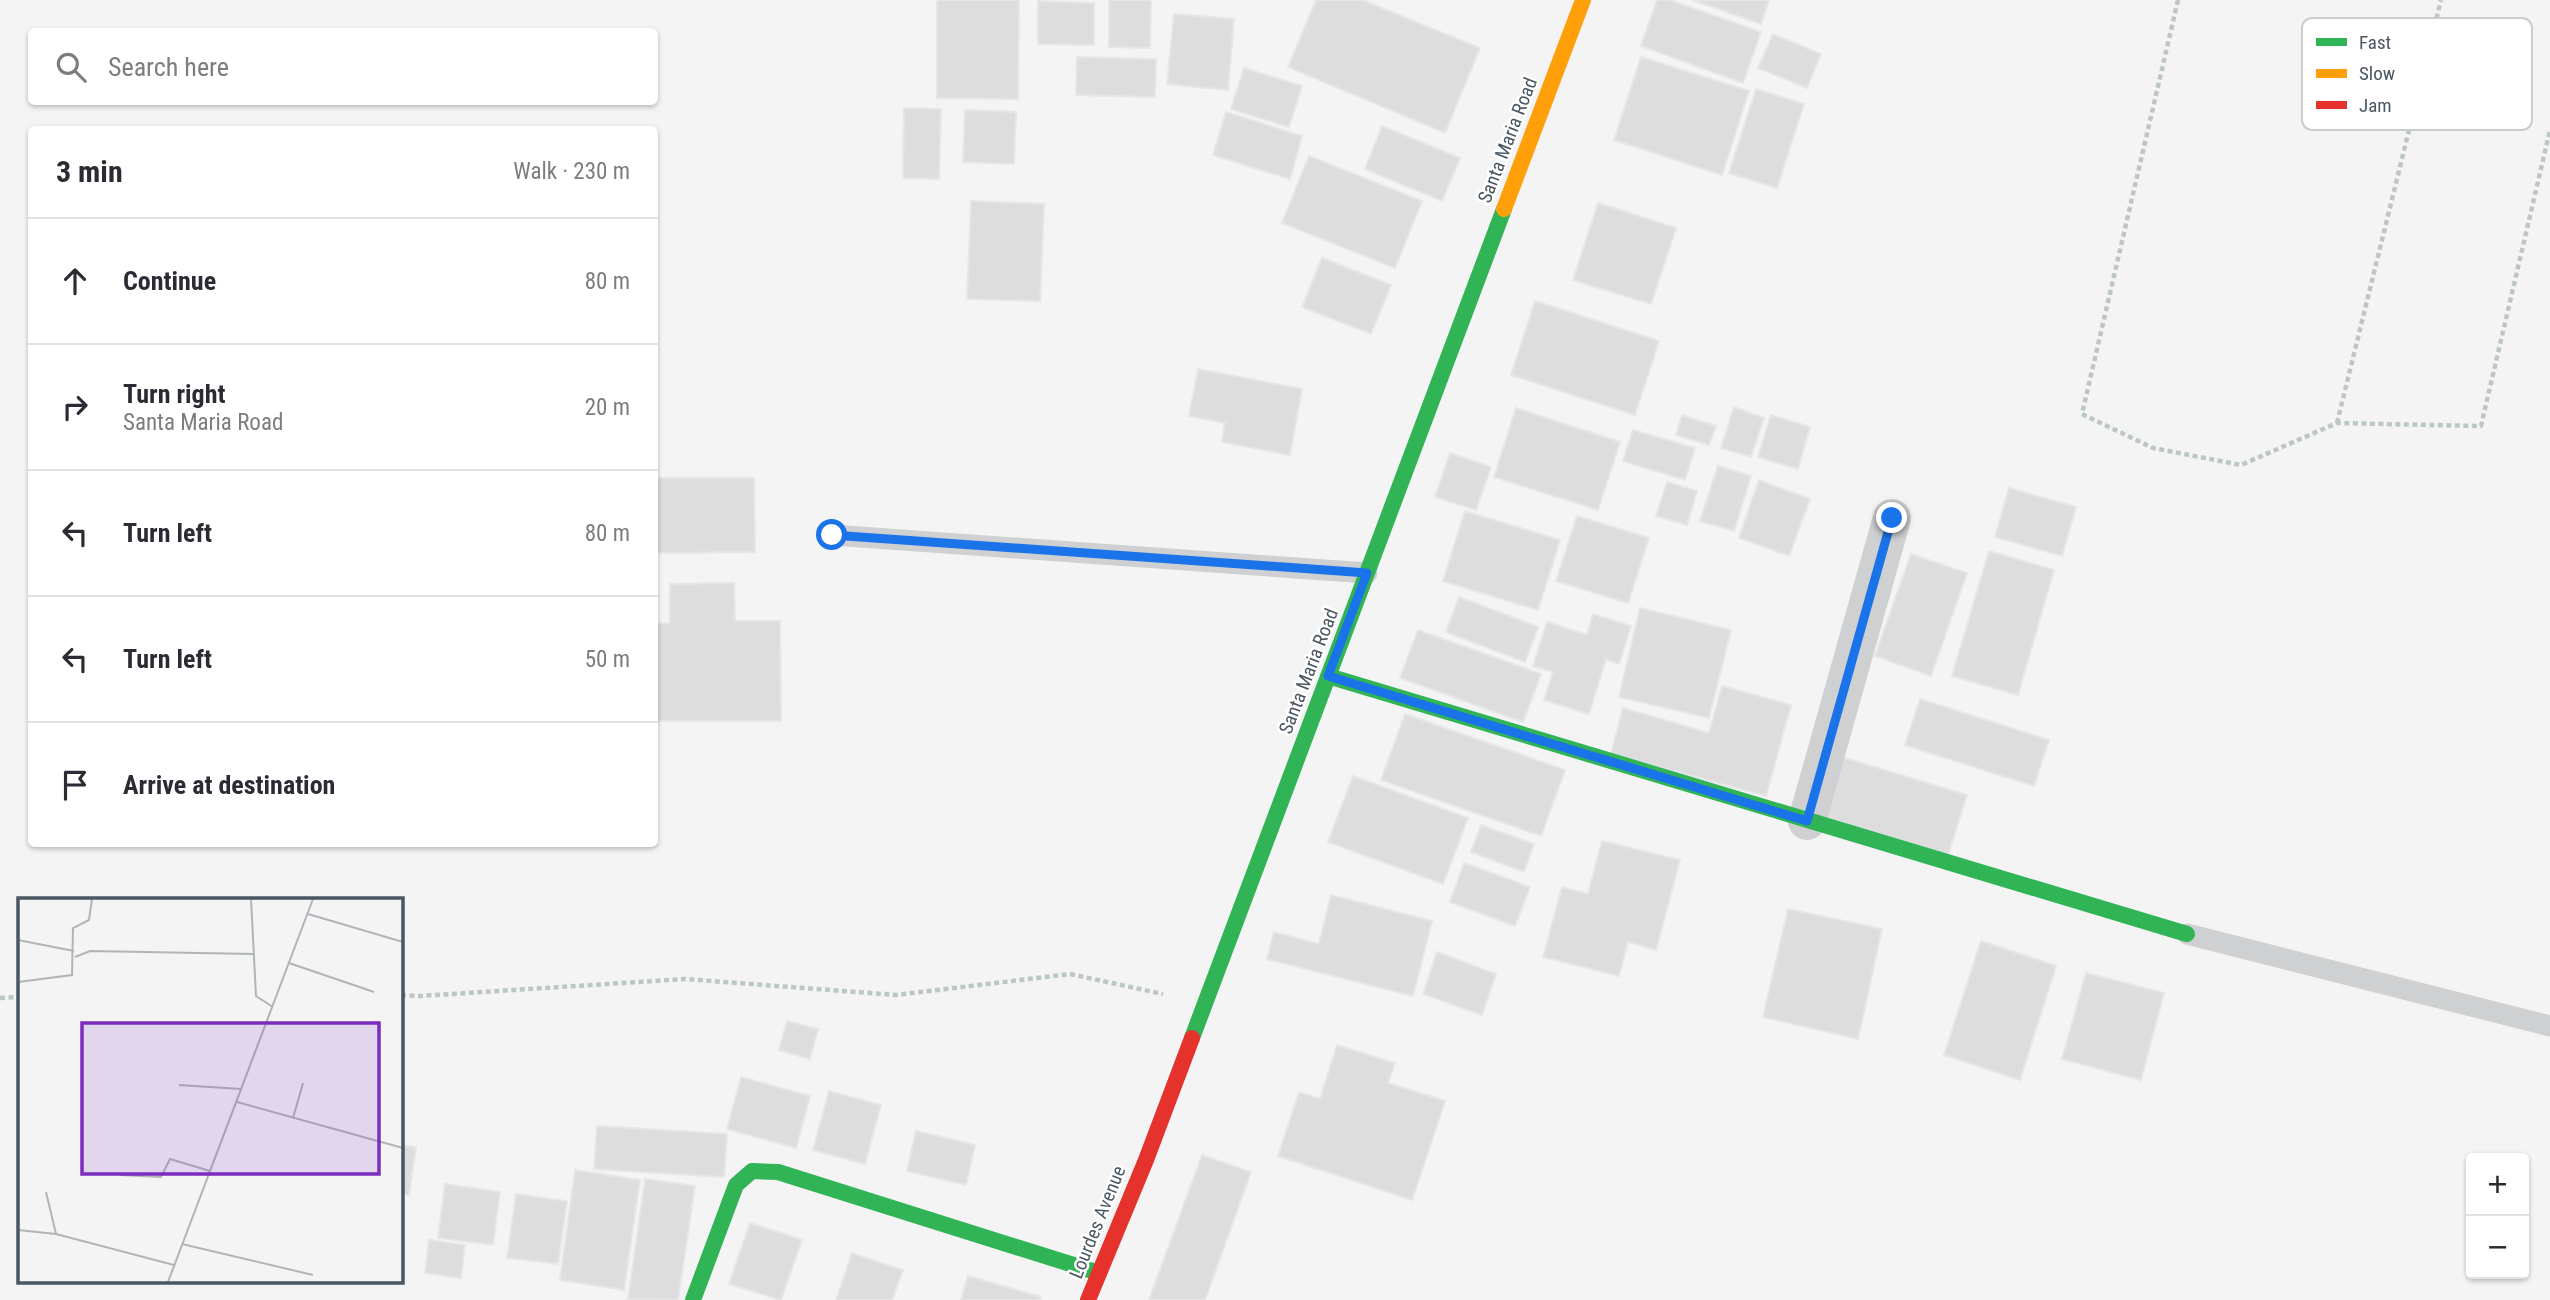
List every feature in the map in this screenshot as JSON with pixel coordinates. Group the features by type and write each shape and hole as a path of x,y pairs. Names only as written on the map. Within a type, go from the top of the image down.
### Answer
{"main road":[{"name":"Santa Maria Road","path":"1146,1160 1583,0"},
{"path":"1328,676 2188,934"},
{"name":"Lourdes Avenue","path":"1088,1300 1146,1160"},
{"path":"693,1300 736,1185 752,1171 778,1172 1099,1273"}],"street":[{"path":"1807,821 1892,518"}],"lane":[{"path":"832,535 1367,573"},
{"path":"2188,934 2550,1026"}],"path":[{"path":"2178,0 2082,414 2153,448 2241,465 2337,424 2482,426 2550,130"},
{"path":"2437,18 2441,0"},
{"path":"2337,424 2409,130"},
{"path":"402,995 685,979 895,995 1070,974 1205,1002"},
{"path":"0,998 18,997"}],"building":[{"path":"937,0 1019,0 1018,99 937,98"},
{"path":"1109,0 1151,0 1150,48 1109,47"},
{"path":"1316,0 1362,0 1480,48 1445,133 1288,67"},
{"path":"1657,0 1670,0 1761,32 1743,83 1641,46"},
{"path":"1692,0 1769,0 1761,24"},
{"path":"1038,1 1094,3 1094,45 1038,44"},
{"path":"1174,14 1234,19 1228,90 1167,84"},
{"path":"1773,34 1821,54 1807,88 1758,68"},
{"path":"1077,57 1156,59 1155,97 1076,95"},
{"path":"1641,57 1749,91 1722,175 1614,140"},
{"path":"1244,68 1302,86 1289,127 1231,109"},
{"path":"1756,89 1804,104 1777,188 1729,173"},
{"path":"904,108 941,109 939,179 903,178"},
{"path":"965,110 1016,112 1014,164 963,162"},
{"path":"1226,112 1302,136 1290,179 1213,155"},
{"path":"1382,126 1460,158 1442,201 1365,169"},
{"path":"1309,156 1422,201 1395,268 1282,223"},
{"path":"971,201 1044,204 1040,301 967,299"},
{"path":"1598,203 1676,228 1651,304 1573,280"},
{"path":"1322,258 1391,285 1371,334 1302,307"},
{"path":"1535,301 1659,341 1635,415 1511,375"},
{"path":"1198,369 1302,389 1290,455 1222,442 1225,423 1189,416"},
{"path":"1734,407 1764,418 1751,457 1721,448"},
{"path":"1516,408 1620,442 1598,510 1494,477"},
{"path":"1682,415 1716,426 1709,445 1676,435"},
{"path":"1771,415 1810,427 1798,469 1758,457"},
{"path":"1633,430 1695,448 1685,480 1623,461"},
{"path":"1450,453 1491,467 1476,510 1435,497"},
{"path":"1718,466 1751,476 1734,531 1700,521"},
{"path":"658,478 754,478 755,552 658,553"},
{"path":"1759,480 1810,499 1789,556 1739,538"},
{"path":"1667,482 1697,491 1687,525 1656,516"},
{"path":"2009,488 2076,507 2062,556 1995,537"},
{"path":"1465,511 1560,540 1538,610 1443,581"},
{"path":"1577,516 1649,538 1628,603 1556,581"},
{"path":"1989,551 2054,570 2018,695 1952,676"},
{"path":"1911,554 1967,573 1931,676 1875,656"},
{"path":"734,583 735,621 780,621 781,721 658,721 658,623 670,623 670,584"},
{"path":"1459,597 1538,627 1525,662 1446,632"},
{"path":"1640,608 1731,630 1709,718 1619,697"},
{"path":"1593,614 1631,626 1619,664 1606,659 1589,714 1544,700 1553,672 1533,666 1547,622 1587,635"},
{"path":"1418,630 1541,674 1523,722 1400,678"},
{"path":"1722,686 1791,705 1766,796 1611,754 1623,708 1709,733"},
{"path":"1920,699 2049,740 2034,786 1905,745"},
{"path":"1405,714 1565,770 1541,836 1381,780"},
{"path":"1835,755 1967,795 1948,855 1817,815"},
{"path":"1353,776 1468,818 1443,884 1328,842"},
{"path":"1481,825 1534,844 1524,872 1471,852"},
{"path":"1602,841 1680,860 1656,950 1628,942 1619,976 1543,957 1562,887 1588,894"},
{"path":"1464,863 1530,887 1515,926 1450,902"},
{"path":"1331,895 1432,921 1413,996 1267,959 1274,932 1319,944"},
{"path":"1788,909 1882,929 1858,1039 1763,1017"},
{"path":"1981,941 2056,966 2020,1080 1944,1055"},
{"path":"1437,952 1496,974 1482,1015 1423,994"},
{"path":"2086,973 2164,993 2141,1080 2062,1059"},
{"path":"787,1021 818,1029 810,1059 779,1050"},
{"path":"1337,1045 1395,1063 1388,1083 1445,1101 1412,1200 1278,1156 1299,1092 1320,1099"},
{"path":"741,1077 810,1096 796,1148 727,1129"},
{"path":"829,1091 881,1105 865,1164 813,1150"},
{"path":"597,1126 727,1134 724,1177 594,1169"},
{"path":"916,1131 975,1145 966,1185 907,1171"},
{"path":"402,1145 416,1147 409,1195 402,1194"},
{"path":"1202,1155 1251,1172 1205,1300 1149,1300"},
{"path":"575,1170 640,1180 624,1290 560,1280"},
{"path":"645,1179 695,1186 678,1300 628,1299"},
{"path":"445,1184 500,1192 493,1245 438,1238"},
{"path":"516,1194 567,1201 558,1264 507,1258"},
{"path":"750,1223 802,1240 781,1300 729,1284"},
{"path":"429,1240 465,1245 461,1278 425,1273"},
{"path":"852,1253 903,1270 892,1300 836,1300"},
{"path":"968,1276 1041,1297 1040,1300 961,1300"}],"traffic: fast":[{"path":"1192,1038 1504,209"},
{"path":"1328,676 2187,934"},
{"path":"693,1300 736,1185 752,1171 778,1172 1099,1273"}],"traffic: slow":[{"path":"1504,209 1583,0"}],"traffic: jam":[{"path":"1088,1300 1146,1160 1192,1038"}],"route":[{"path":"832,535 1367,573 1328,676 1807,821 1892,518"}]}
